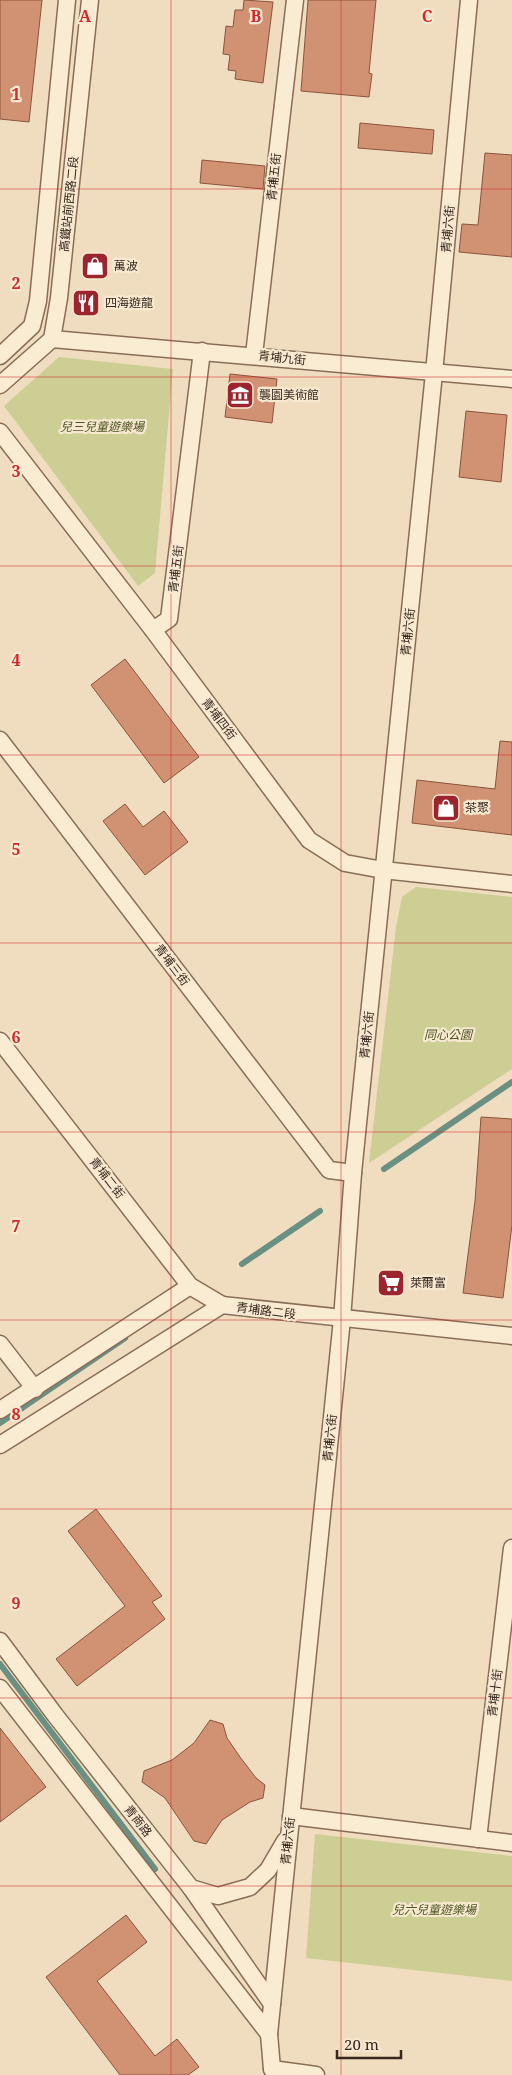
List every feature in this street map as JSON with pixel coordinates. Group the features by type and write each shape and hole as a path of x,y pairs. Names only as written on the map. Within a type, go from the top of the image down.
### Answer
{"street":[{"name":"高鐵站前西路二段","path":"0,356 32,326 38,301 67,0"},
{"name":"高鐵站前西路二段","path":"52,339 60,298 90,0"},
{"name":"青埔五街","path":"254,355 294,0"},
{"name":"青埔六街","path":"269,2072 269,2034 342,1319 353,1173 434,372 469,0"},
{"name":"青埔九街","path":"52,339 254,355 512,379"},
{"path":"0,385 52,339"},
{"name":"青埔五街","path":"154,630 170,619 202,351"},
{"name":"青埔四街","path":"0,432 154,630 310,840 345,863 383,870 512,884"},
{"name":"青埔三街","path":"0,740 329,1170 353,1173"},
{"name":"青埔二街","path":"0,1041 190,1286 222,1305"},
{"path":"0,1410 35,1389 190,1286"},
{"name":"青埔路二段","path":"0,1445 222,1305 512,1336"},
{"path":"0,1344 35,1389"},
{"name":"青埔十街","path":"478,1839 512,1548"},
{"name":"青商路","path":"0,1641 73,1738 191,1888 272,2004"},
{"path":"0,1688 269,2034"},
{"path":"191,1888 218,1896 250,1887 268,1870 278,1855 290,1824 512,1842"},
{"path":"269,2072 316,2075"}],"green space":[{"name":"兒三兒童遊樂場","path":"59,357 173,369 155,573 138,586 4,406"},
{"name":"同心公園","path":"416,887 512,897 512,1069 369,1163 396,927 402,897"},
{"name":"兒六兒童遊樂場","path":"315,1834 512,1856 512,1981 306,1958"}],"building":[{"path":"0,0 42,0 29,122 0,119"},
{"path":"244,0 273,2 263,83 235,79 236,71 228,70 230,55 223,54 226,26 233,27 235,10 243,10"},
{"path":"308,0 376,0 369,73 372,74 369,97 301,91"},
{"path":"360,123 434,130 432,154 358,148"},
{"path":"485,153 512,155 512,257 459,252 462,224 478,225"},
{"path":"202,160 265,166 263,189 200,183"},
{"path":"230,374 277,379 272,423 225,417"},
{"path":"466,411 507,415 501,482 459,477"},
{"path":"125,659 199,757 164,783 91,685"},
{"path":"500,741 512,742 512,835 412,823 417,780 495,789"},
{"path":"125,804 143,827 164,811 188,842 145,875 103,821"},
{"path":"481,1117 512,1119 512,1225 503,1298 463,1293 475,1201"},
{"path":"96,1509 162,1596 152,1602 165,1619 77,1686 56,1659 125,1606 68,1531"},
{"path":"210,1720 223,1724 227,1738 240,1757 256,1778 265,1785 263,1798 250,1802 222,1820 206,1844 194,1841 165,1798 142,1782 144,1771 172,1760 194,1743"},
{"path":"0,1728 46,1787 0,1822"},
{"path":"126,1915 147,1942 97,1981 155,2056 177,2039 199,2067 188,2075 120,2075 46,1977"}],"waterway":[{"path":"384,1169 512,1082"},
{"path":"242,1264 320,1211"},
{"path":"0,1423 125,1338"},
{"path":"0,1664 155,1869"}],"place":[{"name":"萬波","path":"95,266"},
{"name":"四海遊龍","path":"86,303"},
{"name":"襲園美術館","path":"240,395"},
{"name":"茶聚","path":"446,808"},
{"name":"萊爾富","path":"391,1283"}]}
